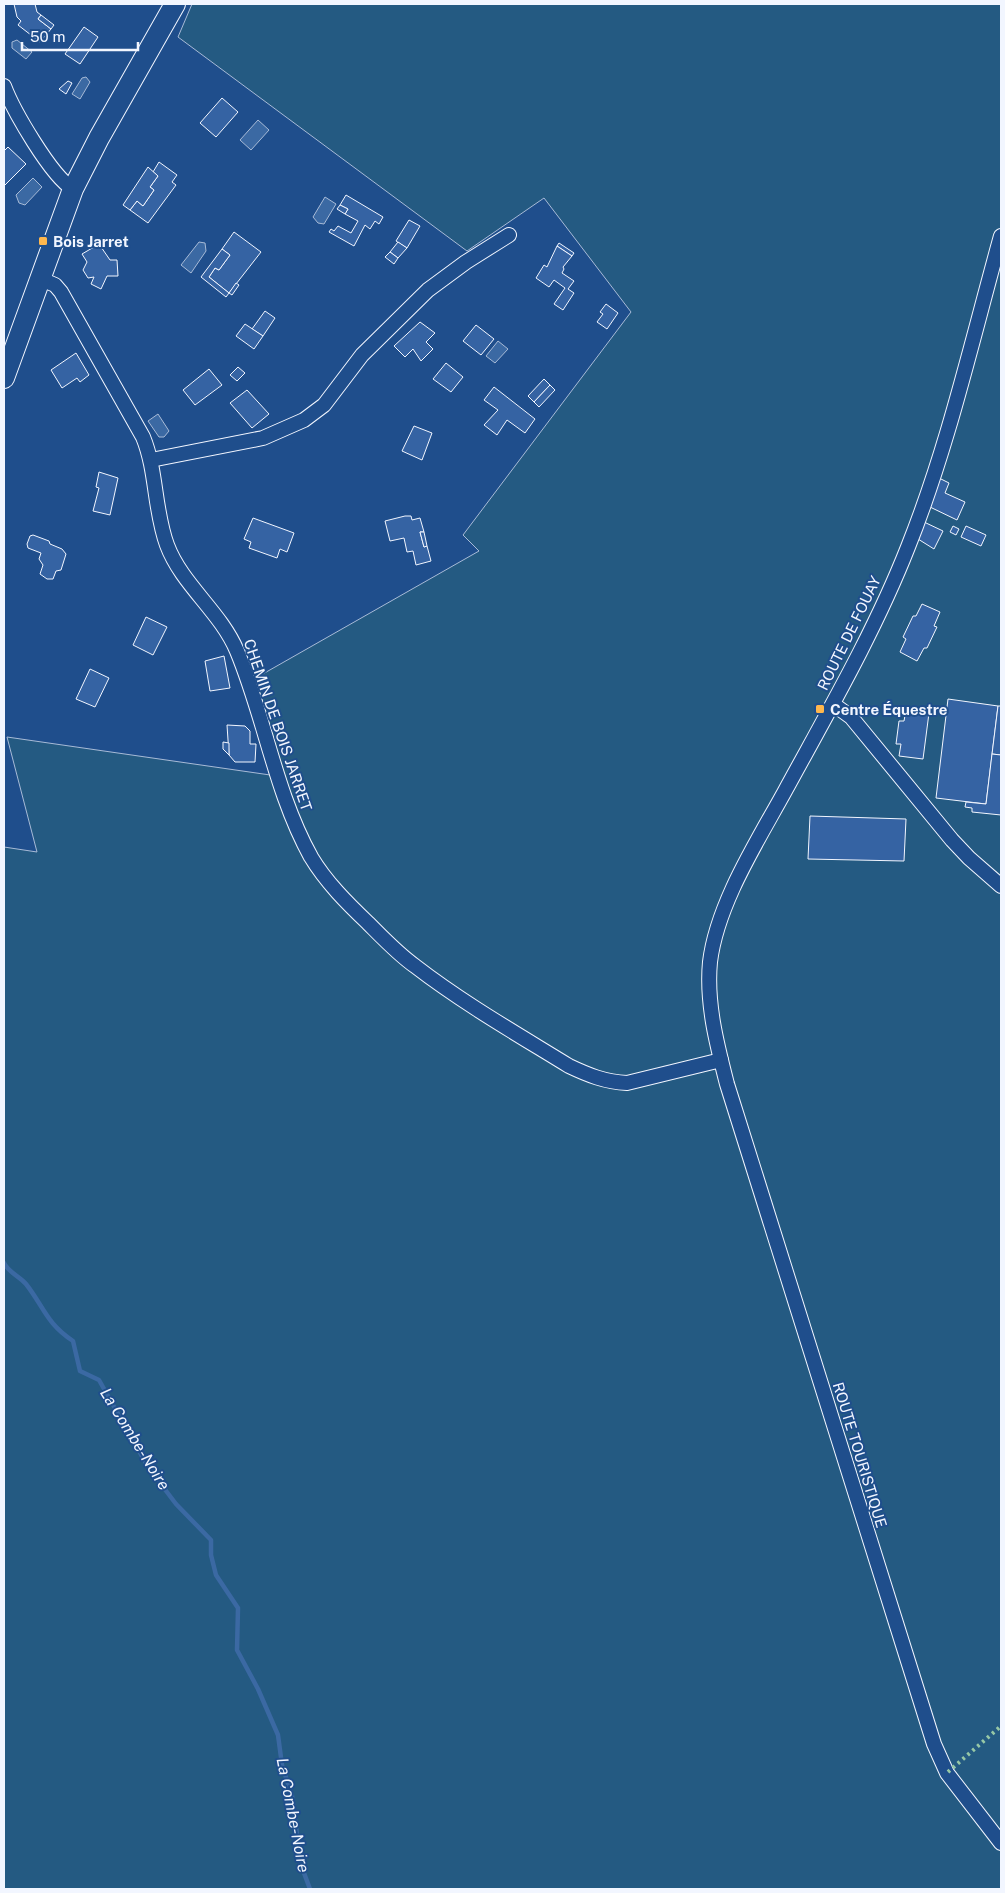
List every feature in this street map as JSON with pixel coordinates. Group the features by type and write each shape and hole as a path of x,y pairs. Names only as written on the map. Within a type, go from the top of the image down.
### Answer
{"main road":[{"path":"4,378 73,189 99,138 175,4"}],"street":[{"path":"4,86 16,111 55,172 65,184 73,189"},
{"path":"151,460 263,438 304,420 324,405 362,355 428,290 466,262 509,235"},
{"name":"ROUTE DE FOUAY","path":"721,1060 709,985 710,961 716,935 726,908 762,834 833,704 885,600 909,546 940,453 1001,236"},
{"name":"CHEMIN DE BOIS JARRET","path":"41,279 55,285 61,292 135,422 151,460 158,506 170,552 177,567 224,627 236,649 276,773 296,824 312,857 351,907 414,966 428,976 518,1035 569,1066 594,1078 627,1083 721,1060"},
{"path":"833,704 851,717 969,858 1001,886"},
{"name":"ROUTE TOURISTIQUE","path":"721,1060 934,1744 946,1773 1001,1843"}],"shaded area":[{"path":"192,4 1001,4 1001,1889 4,1889 4,847 37,852 7,737 284,777 254,679 479,551 463,535 631,312 544,198 467,251 178,37"},
{"path":"17,40 32,52 26,59 12,48 12,42"},
{"path":"86,77 90,82 80,99 72,94 82,78"},
{"path":"258,120 269,130 251,150 240,140"},
{"path":"33,178 42,187 25,205 19,203 16,195"},
{"path":"325,197 336,204 324,224 318,223 313,217"},
{"path":"199,242 205,243 206,251 191,273 181,265"},
{"path":"498,341 508,349 495,363 486,356"},
{"path":"158,414 169,431 164,437 159,437 148,421"}],"building":[{"path":"14,4 35,4 37,12 41,15 38,19 51,29 40,42 18,25 21,21 17,17"},
{"path":"41,15 54,25 51,29 38,19"},
{"path":"84,27 98,37 80,64 65,54"},
{"path":"68,81 72,83 66,94 59,89"},
{"path":"222,98 238,112 216,137 200,123"},
{"path":"8,147 26,164 4,186 4,151"},
{"path":"159,162 177,175 172,182 176,185 148,223 130,210 137,201 143,206 154,190 150,187 158,176 153,172"},
{"path":"148,167 158,176 150,187 154,190 143,206 137,201 130,210 123,205"},
{"path":"346,195 383,217 379,224 375,221 370,229 365,225 354,246 329,232 331,229 334,231 338,226 351,233 358,221 345,214 348,209 340,205"},
{"path":"340,205 348,209 345,214 337,209"},
{"path":"409,220 420,226 407,248 396,241"},
{"path":"234,232 261,252 229,293 209,277 215,268 219,270 230,255 222,249"},
{"path":"398,242 407,248 398,258 390,252"},
{"path":"559,243 574,253 572,256 557,246"},
{"path":"99,244 110,260 117,260 118,276 107,276 101,289 91,284 94,277 88,278 83,270 87,262 82,254"},
{"path":"557,246 572,256 563,267 562,273 574,281 568,289 574,293 563,310 554,304 565,288 554,280 549,287 536,278 544,265 547,267"},
{"path":"222,249 230,255 219,270 215,268 209,277 229,293 226,297 201,277"},
{"path":"390,252 398,258 394,264 385,257"},
{"path":"236,283 239,285 232,295 229,293"},
{"path":"606,304 618,313 607,329 597,322 603,314 600,312"},
{"path":"265,311 275,318 263,336 252,329"},
{"path":"420,322 435,333 426,342 433,349 421,361 413,349 405,357 394,346"},
{"path":"245,324 263,336 254,349 236,336"},
{"path":"476,325 494,339 481,355 463,341"},
{"path":"76,353 89,375 80,382 77,378 62,388 51,370"},
{"path":"446,363 463,377 451,392 433,379"},
{"path":"238,367 245,373 237,381 230,375"},
{"path":"209,369 222,385 195,405 183,390"},
{"path":"544,379 550,385 534,402 528,396"},
{"path":"550,385 555,390 539,407 534,402"},
{"path":"494,387 535,419 525,433 507,420 497,435 484,425 498,410 484,400"},
{"path":"247,390 269,414 252,428 230,403"},
{"path":"414,426 432,433 422,460 402,451"},
{"path":"99,472 118,478 110,515 93,511 99,488 96,487"},
{"path":"939,478 949,483 945,493 965,502 957,520 930,507"},
{"path":"411,516 412,520 420,518 424,532 420,532 424,547 427,546 431,561 416,565 413,551 407,552 404,538 390,541 385,521"},
{"path":"253,518 294,533 287,552 280,549 277,558 249,548 251,542 244,539"},
{"path":"924,522 943,531 934,549 918,539"},
{"path":"953,526 959,529 956,535 950,532"},
{"path":"966,526 986,535 981,546 961,537"},
{"path":"420,532 424,532 427,546 424,547"},
{"path":"33,535 49,541 50,544 62,549 66,554 61,570 56,571 53,579 47,579 40,574 43,565 39,559 41,553 28,548 27,544 30,536"},
{"path":"922,604 940,612 934,626 937,627 927,648 924,648 917,661 900,652 906,639 903,637 913,616 916,616"},
{"path":"146,617 167,627 153,655 133,645"},
{"path":"224,656 230,688 210,691 205,661"},
{"path":"90,669 109,678 95,707 76,699"},
{"path":"948,699 998,706 986,804 936,798"},
{"path":"998,706 1001,706 1001,755 992,754"},
{"path":"906,710 929,713 923,759 899,756 901,744 896,744 899,721 904,721"},
{"path":"227,725 245,726 250,731 250,744 256,744 255,762 235,762 229,755"},
{"path":"223,742 229,743 229,755 223,749"},
{"path":"992,754 1001,755 1001,815 972,812 972,808 965,807 966,802 986,804"},
{"path":"810,816 906,819 904,861 808,859"}],"waterway":[{"name":"La Combe-Noire","path":"4,1263 8,1269 26,1284 57,1328 73,1341 80,1371 99,1380 148,1467 176,1504 211,1540 211,1555 216,1575 238,1608 237,1650 258,1689 278,1735 282,1765 292,1796 301,1865 310,1889"}],"hedge":[{"path":"948,1772 1001,1726"}],"place":[{"name":"Bois Jarret","path":"43,241"},
{"name":"Centre Équestre","path":"820,709"}]}
